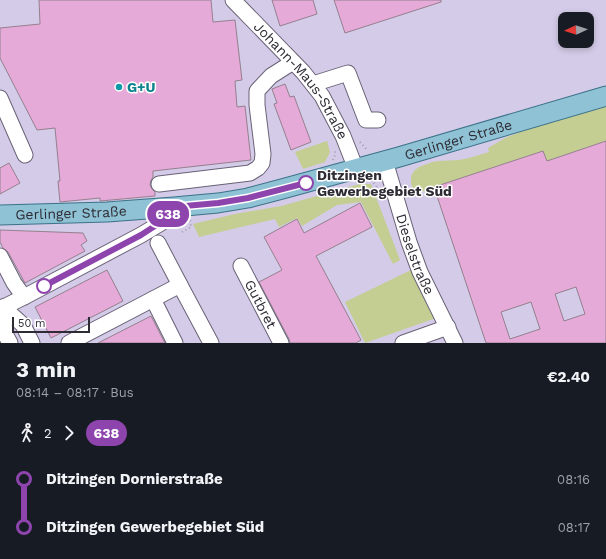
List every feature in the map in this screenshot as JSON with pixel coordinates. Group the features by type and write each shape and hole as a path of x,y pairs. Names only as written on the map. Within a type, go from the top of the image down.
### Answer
{"main road":[{"name":"Gerlinger Straße","path":"0,215 108,212 218,203 248,198 385,161 606,96"}],"street":[{"name":"Johann-Maus-Straße","path":"233,0 293,62 322,96 347,144 356,169"},
{"path":"159,184 250,173 258,168 262,163 263,154 257,105 257,91 271,76 293,62"},
{"path":"313,84 348,73 366,120 378,120"},
{"path":"0,98 25,155"},
{"name":"Dieselstraße","path":"385,161 409,242 423,278 455,343"},
{"path":"1,308 141,235 161,222 174,207"},
{"path":"158,243 211,343"},
{"path":"0,256 14,283 24,297"},
{"name":"Gutbret","path":"241,266 281,343"},
{"path":"69,343 180,285"},
{"path":"153,299 175,343"},
{"path":"1,308 5,334 10,343"},
{"path":"1,308 23,325 32,343"},
{"path":"403,343 448,327"}],"path":[{"path":"182,232 191,227 190,224"}],"shaded area":[{"path":"0,0 606,0 606,343 0,343"}],"green space":[{"path":"606,101 606,141 547,161 543,151 414,195 411,176 419,167 432,162 459,160 489,152 488,148 505,138"},
{"path":"327,141 330,152 325,162 303,169 295,152"},
{"path":"360,184 371,184 400,260 393,264 361,202 337,205 302,226 297,218 279,227 275,219 199,237 193,224 235,214 281,206"},
{"path":"413,269 439,317 365,343 345,302"}],"building":[{"name":"G+U","path":"39,0 211,0 213,22 235,20 242,80 235,81 237,107 245,106 251,160 153,171 153,177 150,185 155,192 155,196 100,201 100,198 60,202 58,181 60,181 55,128 37,130 0,58 0,28 40,24"},
{"path":"272,0 313,0 317,14 280,26"},
{"path":"334,0 441,0 441,2 345,33"},
{"path":"285,84 290,97 294,96 311,142 291,150 274,104 277,103 272,89"},
{"path":"606,141 606,343 486,343 434,187 543,151 547,161","holes":["576,287 585,314 564,321 555,294","531,302 540,329 510,339 501,312"]},
{"path":"9,163 20,183 0,194 0,168"},
{"path":"360,203 372,227 316,256 361,340 356,343 290,343 259,282 282,270 264,237 297,219 304,233"},
{"path":"0,230 83,233 87,241 81,245 85,251 25,283 8,252 3,248 0,242"},
{"path":"107,270 123,301 51,338 35,307"},
{"path":"151,316 165,343 98,343"}],"bus line":[{"name":"638","path":"44,286 141,235 161,222 174,207 218,203 248,198 306,183"}],"place":[{"name":"G+U","path":"119,87"},
{"name":"Ditzingen Gewerbegebiet Süd","path":"306,183"}]}
